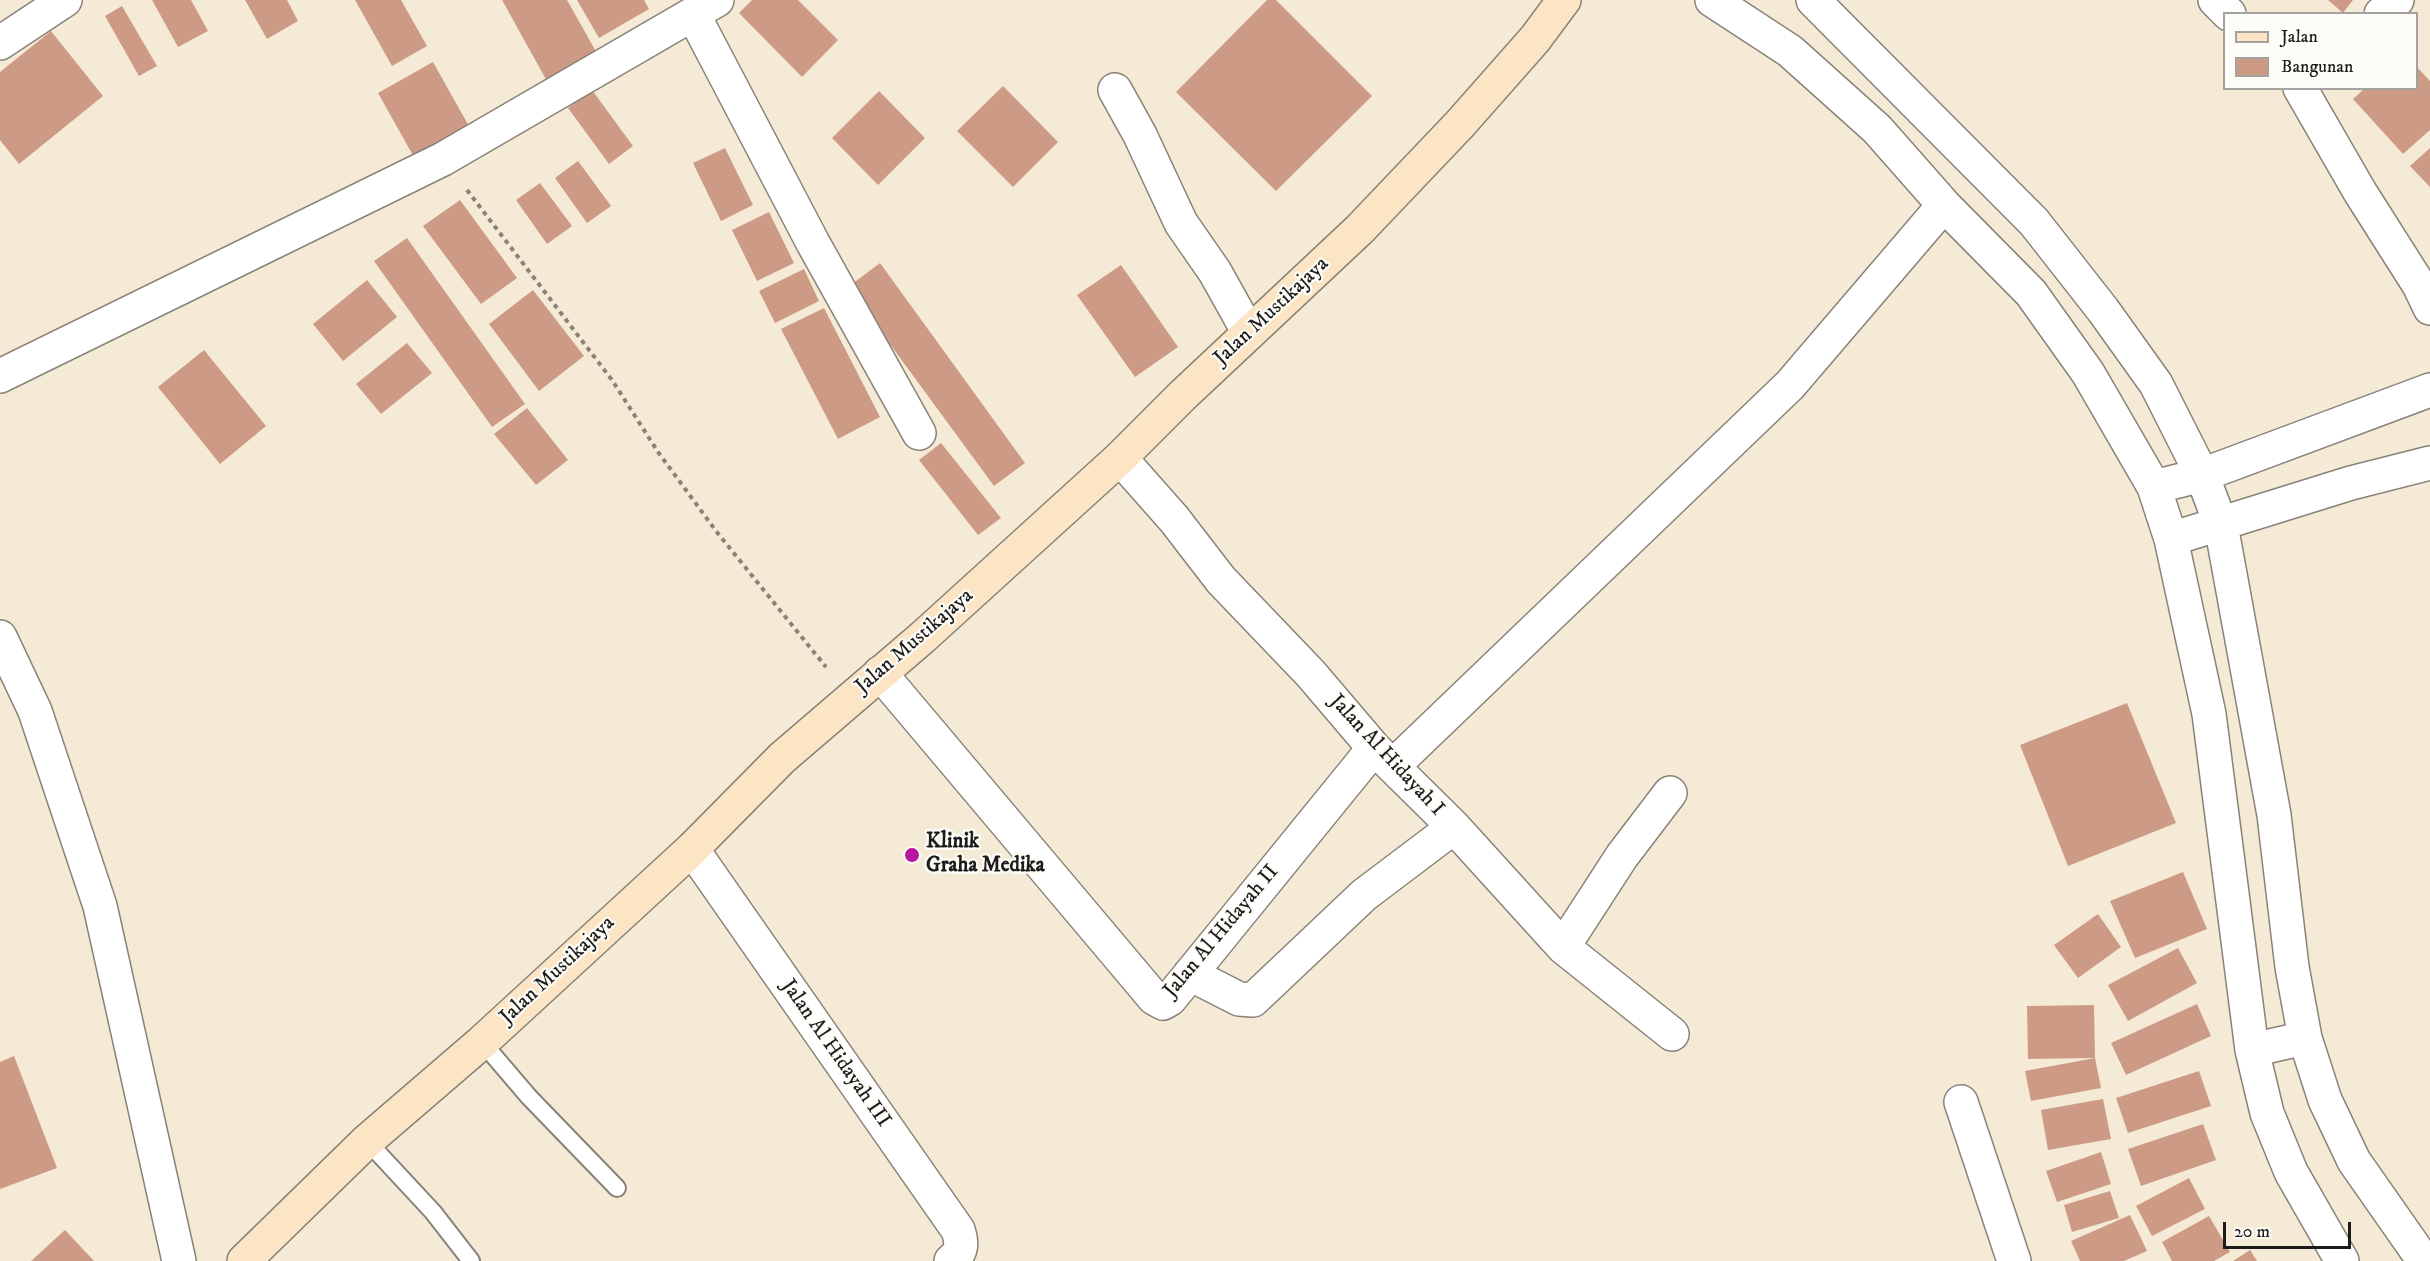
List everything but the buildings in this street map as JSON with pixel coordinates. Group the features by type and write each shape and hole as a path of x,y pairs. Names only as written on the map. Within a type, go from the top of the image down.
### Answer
{"main road":[{"name":"Jalan Mustikajaya","path":"244,1261 367,1141 482,1042 692,849 782,758 880,674 1120,458 1360,229 1460,124 1534,39 1564,0"}],"street":[{"path":"0,43 64,0"},
{"path":"1712,0 1790,51 1877,129 1944,205 2031,293 2088,373 2154,488 2171,539 2209,714 2252,1050 2267,1113 2291,1172 2342,1261"},
{"path":"1813,0 2034,222 2103,310 2156,384 2202,475 2221,525 2274,815 2292,967 2305,1038 2325,1100 2354,1161 2424,1261"},
{"path":"2215,0 2227,12"},
{"path":"2383,12 2397,0"},
{"path":"0,376 443,159 705,7 813,243 919,432"},
{"path":"1115,90 1140,135 1181,223 1215,272 1249,333"},
{"path":"2301,90 2360,192 2426,290"},
{"name":"Jalan Al Hidayah II","path":"880,674 1154,998 1163,1003 1170,999 1384,757 1790,385 1944,205"},
{"path":"2154,488 2202,475 2430,390"},
{"name":"Jalan Al Hidayah I","path":"1120,458 1174,519 1221,580 1311,674 1384,757 1454,827 1563,947 1672,1034"},
{"path":"2171,539 2351,483 2430,463"},
{"path":"0,637 35,711 100,906 179,1261"},
{"path":"1563,947 1622,856 1670,793"},
{"path":"1190,974 1239,999 1253,1000 1364,896 1454,827"},
{"name":"Jalan Al Hidayah III","path":"692,849 958,1230 961,1249 951,1261"},
{"path":"2242,976 2292,967"},
{"path":"2252,1050 2305,1038"},
{"path":"1961,1102 2014,1261"}],"lane":[{"path":"482,1042 529,1097 616,1188"},
{"path":"367,1141 433,1212 471,1261"}],"path":[{"path":"443,159 612,380 658,452 716,531 851,699"}],"place":[{"name":"Klinik Graha Medika","path":"912,855"}]}
